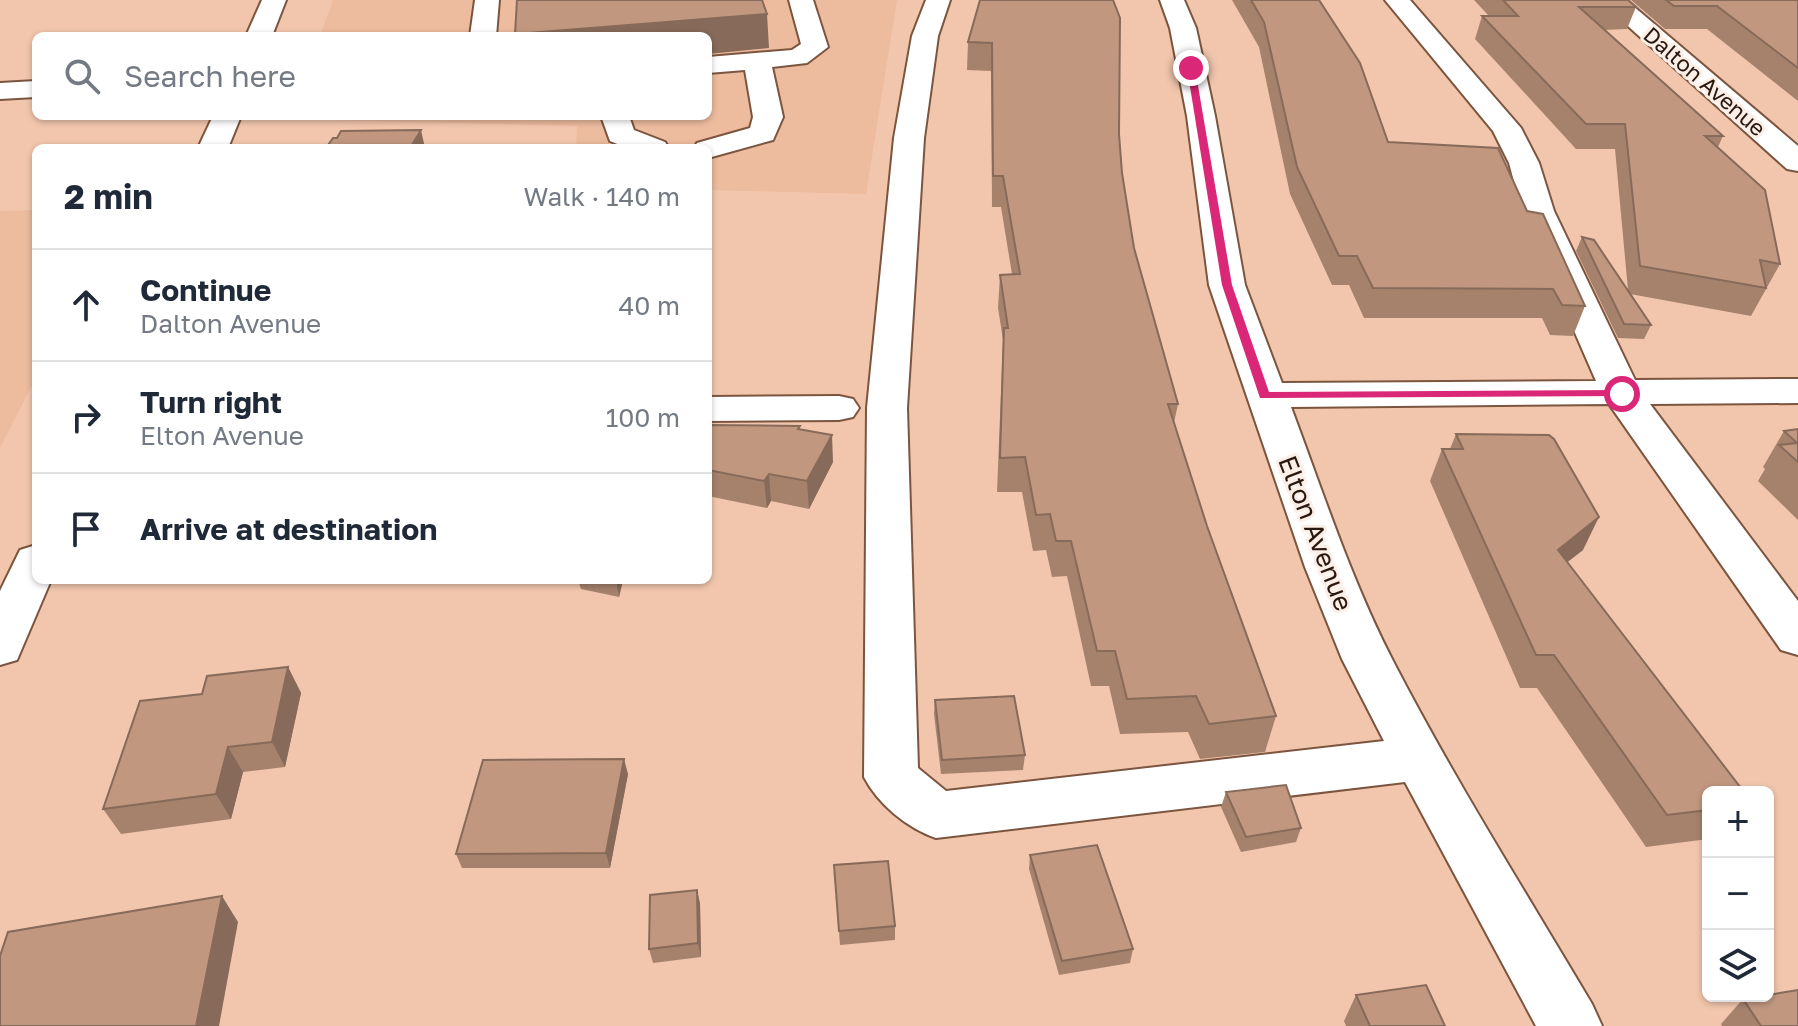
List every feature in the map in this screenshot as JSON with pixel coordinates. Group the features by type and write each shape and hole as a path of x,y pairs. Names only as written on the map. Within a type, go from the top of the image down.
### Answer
{"street":[{"path":"261,32 274,0"},
{"path":"483,32 487,0"},
{"path":"712,65 798,57 815,47 801,0"},
{"path":"938,0 925,36 909,138 887,408 891,777 936,815 1419,759"},
{"name":"Elton Avenue","path":"1172,0 1183,28 1201,116 1227,285 1328,567 1361,646 1419,759 1570,1026"},
{"path":"1397,0 1506,128 1524,163 1538,211 1622,394 1798,637"},
{"name":"Dalton Avenue","path":"1611,0 1798,162"},
{"path":"712,148 763,134 768,117 757,61"},
{"path":"0,91 32,89"},
{"path":"215,144 225,120"},
{"path":"616,120 621,135 644,144"},
{"path":"1264,395 1798,391"},
{"path":"712,409 839,408"},
{"path":"0,647 32,571"}],"shaded area":[{"path":"333,0 897,0 866,194 712,190 712,144 576,144 577,126 332,120 712,120 712,32 321,32"},
{"path":"32,210 32,385 0,448 0,211"}],"building":[{"path":"517,0 762,0 767,14 540,32 515,32"},
{"path":"980,0 1113,0 1120,18 1119,134 1122,173 1134,248 1178,404 1168,404 1207,526 1276,716 1209,724 1196,696 1127,699 1115,651 1097,651 1071,541 1056,541 1050,514 1036,515 1025,457 1000,458 1004,328 1008,328 1000,275 1020,274 1003,176 993,176 992,43 968,42"},
{"path":"1251,0 1319,0 1360,63 1388,142 1498,148 1527,211 1543,214 1585,306 1562,305 1553,289 1373,288 1357,256 1339,256 1297,167 1264,22"},
{"path":"1503,0 1628,0 1636,7 1579,7 1723,136 1705,136 1765,190 1780,264 1760,260 1766,288 1640,266 1625,124 1586,124 1482,16 1518,16"},
{"path":"1666,0 1798,0 1798,68 1717,6 1674,6"},
{"path":"421,130 412,144 329,144 341,131"},
{"path":"1582,237 1594,240 1651,325 1624,324"},
{"path":"712,425 800,426 798,429 832,435 807,481 769,474 764,481 712,471"},
{"path":"1798,429 1798,462 1779,445 1797,443 1784,431"},
{"path":"1456,434 1549,435 1554,439 1599,517 1558,550 1739,786 1702,786 1702,811 1667,815 1554,655 1536,655 1442,449 1463,449"},
{"path":"288,667 272,742 228,747 216,794 103,809 140,701 202,694 207,676"},
{"path":"1014,696 1025,755 942,760 935,700"},
{"path":"624,759 606,853 456,854 483,760"},
{"path":"1286,785 1301,828 1246,837 1226,792"},
{"path":"1097,845 1133,949 1062,961 1030,855"},
{"path":"888,861 895,926 839,931 834,865"},
{"path":"697,890 698,943 649,949 650,895"},
{"path":"222,896 196,1026 0,1026 0,956 8,932"},
{"path":"1426,985 1445,1026 1370,1026 1356,995"},
{"path":"1798,990 1798,1026 1761,1026 1745,1002 1774,1002 1774,994"}],"route":[{"path":"1191,68 1227,285 1264,395 1622,394"}]}
